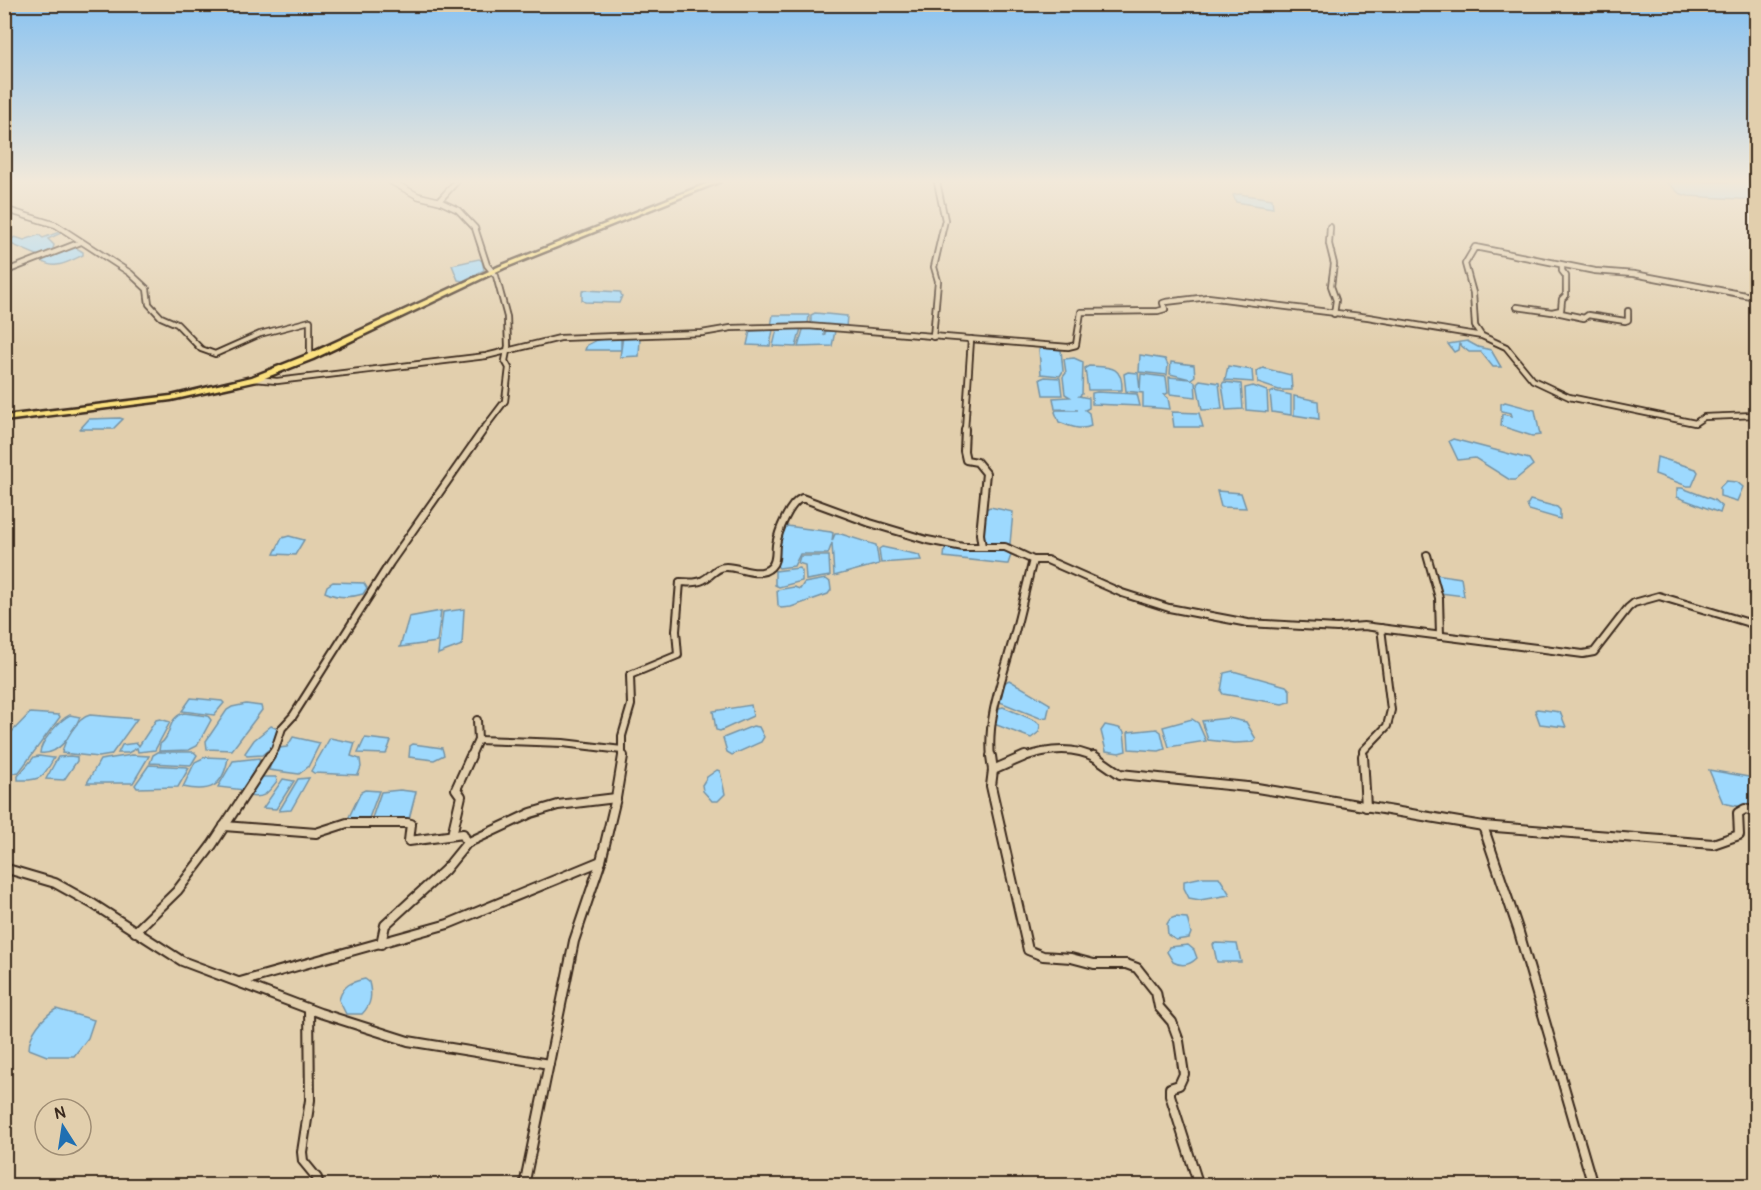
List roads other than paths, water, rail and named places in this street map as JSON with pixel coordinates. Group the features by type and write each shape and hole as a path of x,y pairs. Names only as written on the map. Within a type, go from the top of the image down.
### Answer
{"main road":[{"path":"4,419 171,398 254,379 310,357 492,271 576,238"}],"street":[{"path":"74,238 130,273 147,289 149,304 161,317 177,324 205,352 221,353 260,334 310,321 310,357"},
{"path":"135,932 177,891 212,845 275,749 282,728 293,716 390,563 505,401 509,368 504,362 507,352 507,317 496,276 487,266 478,238"},
{"path":"933,336 938,281 935,277 935,258 941,238"},
{"path":"1329,238 1334,264 1331,286 1336,300 1334,314"},
{"path":"4,272 81,242"},
{"path":"1482,336 1474,326 1473,293 1465,264 1473,248 1498,250 1562,265 1595,271 1634,274 1756,297"},
{"path":"1556,312 1561,310 1562,298 1566,295 1567,290 1562,265"},
{"path":"254,379 277,381 507,352 560,338 702,333 731,328 808,326 1068,347 1076,345 1081,312 1158,311 1165,309 1164,302 1180,302 1190,297 1368,317 1482,336 1506,347 1533,380 1569,398 1695,423 1704,417 1756,415"},
{"path":"1517,307 1584,318 1588,315 1625,321 1628,320 1628,311"},
{"path":"971,339 964,451 966,460 977,462 986,473 980,534 982,547"},
{"path":"524,1185 574,941 601,861 616,798 622,736 631,705 630,675 678,656 676,631 680,582 703,580 711,571 721,567 733,567 758,573 771,567 775,563 780,527 786,522 795,502 799,499 811,500 870,523 927,540 963,548 1005,547 1033,560 1047,560 1122,593 1169,608 1248,623 1381,628 1583,654 1594,652 1634,603 1659,596 1756,625"},
{"path":"1427,555 1439,598 1440,636"},
{"path":"1033,560 1010,651 996,695 989,738 993,770 991,786 1028,950 1042,956 1071,958 1094,963 1126,964 1137,968 1156,992 1159,1007 1172,1022 1179,1041 1184,1074 1179,1085 1170,1088 1170,1095 1199,1185"},
{"path":"1366,807 1364,752 1374,737 1387,726 1391,710 1381,628"},
{"path":"452,835 461,796 456,789 478,740 477,720"},
{"path":"478,740 563,743 622,750"},
{"path":"993,770 1028,755 1066,748 1094,756 1112,771 1120,774 1191,778 1245,785 1483,826 1713,844 1739,835 1738,813 1745,809 1756,812"},
{"path":"381,944 385,926 445,870 467,843 531,813 558,805 616,798"},
{"path":"224,826 316,833 347,823 407,823 411,824 409,841 464,834 467,843"},
{"path":"1483,826 1518,929 1593,1185"},
{"path":"239,982 447,924 601,861"},
{"path":"4,868 55,883 93,904 182,961 309,1009 408,1041 549,1064"},
{"path":"309,1009 310,1100 302,1152 303,1161 317,1178 319,1185"}],"water":[{"path":"14,238 24,240 51,238 48,239 54,245 53,249 39,256 6,242"},
{"path":"73,246 83,252 83,255 56,265 40,260"},
{"path":"479,259 482,261 484,270 463,281 458,280 452,265"},
{"path":"585,290 620,292 622,296 619,303 585,302 582,300 582,292"},
{"path":"815,313 847,316 846,327 811,324 811,315"},
{"path":"773,315 809,315 808,324 771,326"},
{"path":"801,328 796,347 773,346 777,329"},
{"path":"805,328 824,329 824,336 826,331 835,331 832,346 798,347"},
{"path":"773,330 770,346 747,345 750,331"},
{"path":"621,337 621,350 585,350 587,345 597,340"},
{"path":"623,337 640,338 639,356 620,357"},
{"path":"1467,341 1491,350 1501,367 1493,367 1481,352 1469,352 1459,344 1458,350 1454,352 1448,344"},
{"path":"1042,348 1061,350 1063,371 1060,376 1041,374 1039,350"},
{"path":"1140,355 1165,359 1168,365 1167,375 1139,372"},
{"path":"1074,358 1083,362 1082,394 1079,396 1089,398 1089,408 1085,410 1089,413 1091,426 1083,428 1059,422 1056,410 1078,410 1055,409 1053,398 1070,397 1065,394 1064,359"},
{"path":"1171,362 1194,365 1195,376 1191,379 1195,382 1196,397 1170,394 1169,377 1190,379 1170,374"},
{"path":"1089,366 1113,369 1120,376 1122,390 1088,390 1085,368"},
{"path":"1228,366 1252,370 1253,382 1225,380"},
{"path":"1263,368 1291,375 1292,390 1279,390 1258,383 1257,371"},
{"path":"1138,373 1140,390 1141,374 1166,377 1168,393 1164,395 1168,398 1170,409 1143,407 1143,393 1126,391 1124,374"},
{"path":"1060,378 1062,395 1043,395 1040,379"},
{"path":"1200,380 1219,383 1222,409 1202,410 1197,383"},
{"path":"1224,382 1241,384 1243,409 1226,410 1222,384"},
{"path":"1253,386 1267,391 1268,412 1246,410 1245,388"},
{"path":"1274,391 1291,395 1291,415 1272,412 1270,393"},
{"path":"1092,393 1137,394 1140,406 1092,404"},
{"path":"1294,396 1318,401 1319,419 1294,415"},
{"path":"1505,402 1535,410 1540,435 1532,436 1501,426 1502,414 1512,416 1511,413 1501,411 1501,404"},
{"path":"1172,412 1199,413 1203,427 1174,427"},
{"path":"89,419 123,419 113,429 80,429"},
{"path":"1453,439 1529,459 1533,465 1515,480 1510,480 1475,458 1458,460 1449,441"},
{"path":"1657,457 1696,469 1698,472 1692,486 1655,474"},
{"path":"1726,481 1737,482 1743,487 1737,501 1720,496 1720,487"},
{"path":"1677,488 1714,500 1722,507 1720,513 1677,497"},
{"path":"1217,491 1241,493 1246,508 1221,507"},
{"path":"1530,500 1557,507 1560,510 1560,519 1529,510 1527,505"},
{"path":"990,507 1013,512 1010,544 987,544 983,541 986,509"},
{"path":"783,527 831,532 833,533 832,541 835,534 841,534 876,545 879,564 834,576 832,543 828,554 800,554 794,566 779,568 777,566 779,541"},
{"path":"289,536 304,540 295,555 274,554 282,538"},
{"path":"882,547 919,555 921,560 881,563 879,549"},
{"path":"945,547 1006,551 1011,555 1008,564 944,557"},
{"path":"800,556 829,556 830,576 806,580 805,565 798,563"},
{"path":"799,568 802,571 802,581 779,587 775,585 775,571"},
{"path":"1435,574 1461,578 1464,596 1440,593"},
{"path":"826,579 830,582 831,590 828,594 791,607 781,608 778,605 777,590 794,587 800,589 804,583"},
{"path":"333,582 364,583 367,588 363,594 348,597 325,592 327,586"},
{"path":"464,609 462,645 438,654 443,612"},
{"path":"441,611 437,642 400,647 409,617"},
{"path":"1233,671 1286,686 1290,690 1290,702 1282,704 1223,694 1221,691 1224,673"},
{"path":"1009,680 1050,704 1047,717 1040,718 1000,702 1004,683"},
{"path":"191,698 224,703 214,715 182,711"},
{"path":"246,704 261,706 262,710 232,750 207,749 206,741 227,710"},
{"path":"751,705 753,716 720,731 716,730 713,711"},
{"path":"1003,707 1036,721 1040,725 1039,732 1031,738 994,724 999,708"},
{"path":"1535,710 1560,712 1566,727 1540,724"},
{"path":"30,713 59,715 60,717 19,772 5,775 5,739"},
{"path":"184,713 208,716 211,720 197,746 189,750 159,751 160,744 164,741 172,723"},
{"path":"70,715 80,717 65,742 53,751 40,753 51,732"},
{"path":"90,715 137,719 111,755 99,757 62,753 65,742 72,731 80,721"},
{"path":"1228,718 1246,722 1256,739 1254,742 1234,743 1208,740 1202,721"},
{"path":"1192,719 1198,723 1206,741 1169,747 1163,727"},
{"path":"156,720 170,722 155,750 138,752 137,748 128,753 118,753 122,745 137,743 139,746"},
{"path":"1105,725 1119,728 1124,732 1126,751 1119,753 1106,751 1101,731"},
{"path":"271,726 278,729 273,746 262,755 247,756 245,753 254,740"},
{"path":"753,726 759,727 764,737 761,742 732,755 727,752 723,738"},
{"path":"1157,729 1161,732 1165,749 1159,751 1129,749 1128,732"},
{"path":"293,737 320,743 308,767 299,774 269,770 279,748 287,747"},
{"path":"330,738 355,743 351,756 360,759 361,767 358,775 311,771"},
{"path":"365,738 391,741 386,754 358,753"},
{"path":"413,744 442,748 444,755 434,760 409,757 410,746"},
{"path":"158,752 194,752 197,755 191,765 150,763 153,755"},
{"path":"132,755 149,756 133,783 87,783 100,760"},
{"path":"34,757 54,758 44,774 37,779 18,780 18,776"},
{"path":"58,757 77,757 77,761 64,780 46,779"},
{"path":"205,757 228,758 219,782 214,786 201,789 183,787 195,762"},
{"path":"259,758 260,766 244,790 218,787 233,761"},
{"path":"149,765 189,768 178,787 137,788 135,785"},
{"path":"717,770 720,771 725,794 718,801 712,801 703,791 702,785 707,777"},
{"path":"1709,770 1754,778 1756,810 1723,803"},
{"path":"259,777 276,777 277,781 265,794 258,797 248,796"},
{"path":"309,778 291,810 279,811 298,779"},
{"path":"283,779 294,781 276,809 263,808"},
{"path":"400,790 416,792 409,819 371,821 381,792"},
{"path":"379,791 369,818 348,819 361,792"},
{"path":"1203,877 1219,877 1229,895 1200,900 1189,898 1184,888 1184,881"},
{"path":"1175,917 1187,918 1191,933 1189,938 1176,940 1168,935 1167,924"},
{"path":"1213,944 1237,944 1241,962 1217,962"},
{"path":"1188,945 1194,950 1197,958 1186,964 1173,962 1167,952 1169,947"},
{"path":"365,979 369,982 371,991 368,1006 362,1014 346,1014 339,1000 343,991 352,983"},
{"path":"56,1009 94,1020 88,1038 74,1056 47,1056 29,1049 31,1037 38,1026"}]}
